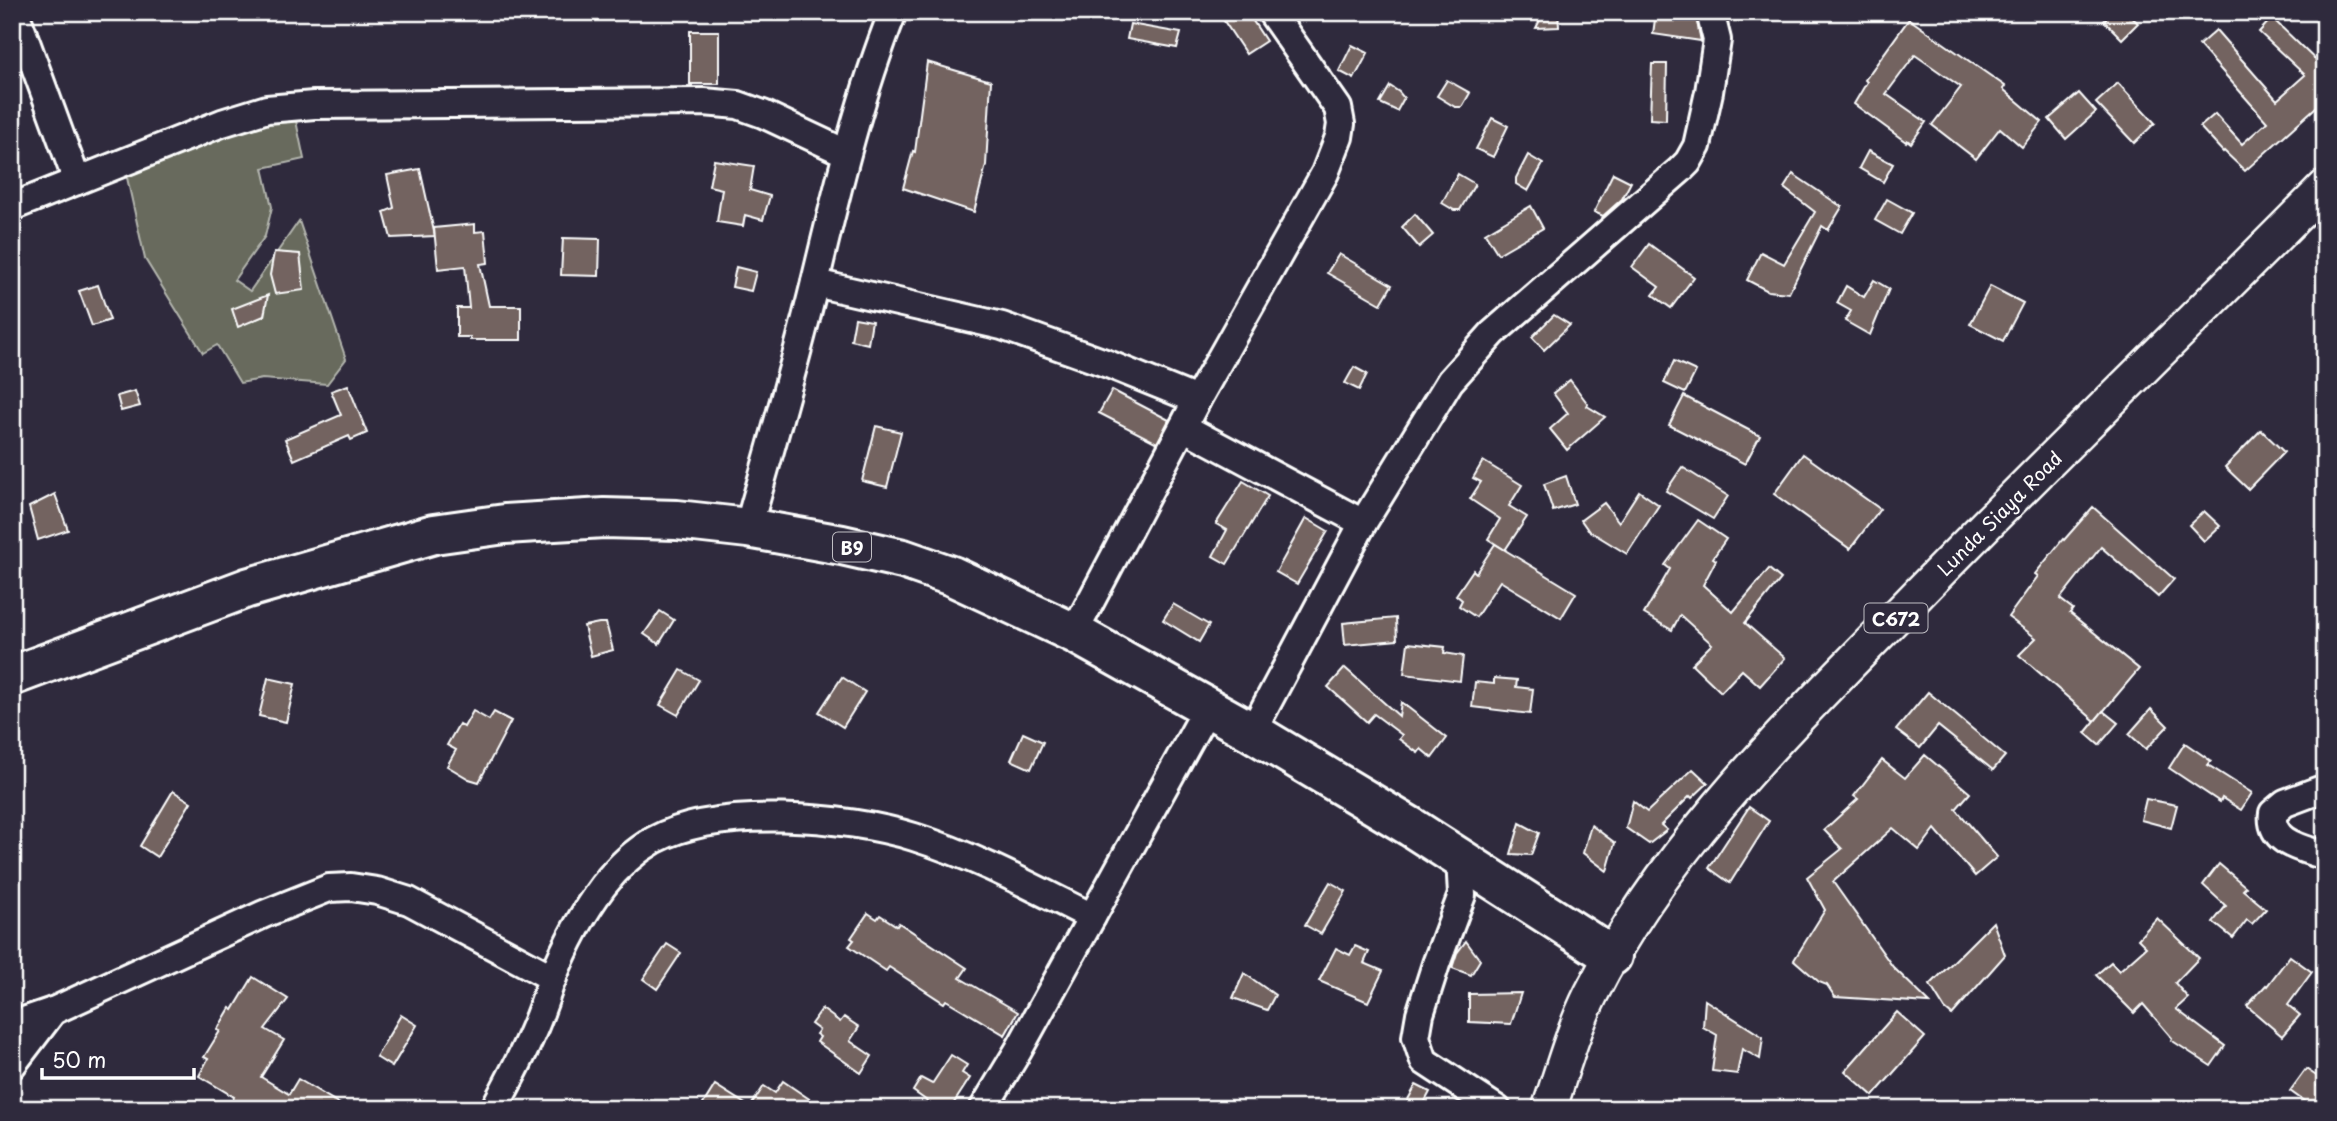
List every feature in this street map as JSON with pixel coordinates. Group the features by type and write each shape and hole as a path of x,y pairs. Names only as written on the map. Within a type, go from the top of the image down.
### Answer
{"highway":[{"name":"B9","path":"14,670 247,588 433,534 505,524 604,518 677,520 748,528 903,559 952,576 1074,633 1252,732 1460,858 1612,956"}],"main road":[{"name":"Lunda Siaya Road","path":"1549,1109 1590,997 1612,956 1671,866 1726,797 1954,557 2325,187"}],"street":[{"path":"15,12 77,181"},
{"path":"748,528 815,283 846,153 874,62 893,12"},
{"path":"1074,633 1197,400 1307,208 1339,137 1341,124 1338,108 1271,12"},
{"path":"1252,732 1363,523 1450,380 1484,342 1688,162 1696,146 1703,120 1714,65 1717,40 1710,12"},
{"path":"12,207 243,116 292,107 356,103 704,102 738,105 764,114 846,153"},
{"path":"815,283 1002,326 1108,363 1197,400"},
{"path":"1183,427 1363,523"},
{"path":"983,1109 1208,706"},
{"path":"2325,788 2285,803 2273,813 2272,823 2276,835 2291,844 2325,856"},
{"path":"494,1109 532,1034 565,949 604,885 630,858 655,840 686,829 720,822 771,818 834,820 869,826 915,838 961,855 1092,917"},
{"path":"1460,858 1462,895 1432,976 1416,1037 1424,1060 1497,1109"},
{"path":"12,1025 53,1010 264,914 329,888 351,887 377,891 409,901 553,978"},
{"path":"12,1065 53,1010"}],"green space":[{"path":"295,116 304,159 263,168 272,207 265,236 234,280 250,291 299,221 346,359 327,384 262,379 240,383 217,345 203,353 145,259 122,155"}],"building":[{"path":"1218,12 1247,12 1266,41 1246,54"},
{"path":"1544,12 1558,12 1559,27 1536,28"},
{"path":"1656,12 1695,12 1701,41 1653,34"},
{"path":"2112,12 2126,12 2138,23 2122,39 2104,21"},
{"path":"2272,18 2325,69 2325,99 2245,171 2200,127 2215,114 2242,144 2267,122 2199,45 2216,30 2277,100 2305,75 2259,32"},
{"path":"1909,19 2005,86 2003,89 2042,122 2022,147 2000,128 1976,159 1932,125 1961,87 1915,55 1886,94 1926,122 1911,143 1854,104 1867,82 1865,80"},
{"path":"1130,24 1181,33 1177,48 1127,39"},
{"path":"690,31 719,31 719,84 690,84"},
{"path":"1352,45 1368,53 1354,79 1339,71"},
{"path":"927,62 991,81 986,165 974,212 903,188 913,151 915,152"},
{"path":"1652,64 1667,64 1666,120 1650,119"},
{"path":"1447,80 1470,93 1462,107 1455,107 1437,96"},
{"path":"2118,83 2155,123 2134,143 2096,103"},
{"path":"1390,86 1404,98 1397,111 1380,103"},
{"path":"2079,93 2096,112 2066,139 2049,119"},
{"path":"1492,118 1508,126 1493,157 1476,149"},
{"path":"1868,151 1893,164 1883,182 1859,168"},
{"path":"1528,155 1543,164 1528,191 1516,184 1516,178"},
{"path":"714,160 754,166 750,190 770,196 763,220 745,215 743,226 717,222 722,189 709,186"},
{"path":"420,169 435,236 391,238 384,212 394,208 387,175"},
{"path":"1613,173 1631,182 1622,199 1603,216 1594,212"},
{"path":"1458,174 1475,184 1460,210 1454,210 1442,203"},
{"path":"1793,174 1842,207 1828,230 1822,226 1789,293 1768,291 1747,280 1761,252 1784,264 1815,212 1784,188"},
{"path":"1887,199 1912,213 1900,234 1875,220"},
{"path":"1531,206 1543,228 1498,254 1485,233"},
{"path":"1415,214 1433,235 1419,247 1402,227"},
{"path":"475,224 475,232 485,231 488,263 480,264 489,306 521,306 521,340 470,340 470,337 457,337 457,308 469,308 465,266 438,269 434,228"},
{"path":"563,238 600,239 599,276 561,275"},
{"path":"1649,244 1694,277 1671,308 1653,295 1659,287 1632,267"},
{"path":"274,252 300,254 304,290 275,294 270,275"},
{"path":"1339,254 1392,285 1381,304 1327,273"},
{"path":"736,267 756,272 751,291 732,287"},
{"path":"1874,280 1889,289 1870,335 1845,321 1851,311 1837,303 1846,286 1864,297"},
{"path":"98,285 110,320 92,326 79,291"},
{"path":"1990,286 2023,303 2003,341 1970,324"},
{"path":"268,295 264,316 238,327 232,309"},
{"path":"1554,315 1570,325 1544,350 1532,337"},
{"path":"855,318 872,321 868,344 851,340"},
{"path":"1674,361 1696,371 1685,393 1664,383"},
{"path":"1354,367 1367,374 1359,390 1345,383"},
{"path":"1570,380 1587,406 1605,417 1567,450 1550,429 1568,413 1553,393"},
{"path":"348,385 367,433 351,440 349,436 294,460 285,439 341,415 331,391"},
{"path":"1112,390 1169,420 1157,443 1099,413"},
{"path":"135,391 140,406 121,411 117,396"},
{"path":"1684,396 1760,436 1745,464 1669,425"},
{"path":"876,426 901,432 887,487 862,481"},
{"path":"2261,430 2284,452 2248,489 2225,467"},
{"path":"1803,454 1880,509 1850,549 1774,494"},
{"path":"1483,461 1522,485 1509,506 1527,517 1505,550 1488,539 1500,519 1470,499 1481,482 1473,478"},
{"path":"1682,467 1728,496 1713,519 1666,491"},
{"path":"1566,476 1575,504 1553,511 1544,484"},
{"path":"1243,481 1268,496 1227,564 1213,556 1227,530 1216,524"},
{"path":"1639,491 1659,505 1627,554 1588,530 1581,520 1604,503 1619,522"},
{"path":"55,494 68,530 38,540 29,507"},
{"path":"2093,507 2174,579 2158,597 2101,547 2060,599 2073,609 2070,613 2139,669 2095,721 2019,655 2036,638 2008,617 2038,576 2035,574"},
{"path":"2204,511 2220,526 2204,541 2189,525"},
{"path":"1306,518 1328,531 1297,584 1276,572"},
{"path":"1698,520 1726,539 1713,558 1716,560 1703,585 1733,612 1769,569 1781,579 1745,623 1785,658 1760,686 1742,670 1721,692 1692,664 1712,644 1680,615 1672,630 1644,614 1670,569 1665,565"},
{"path":"1495,544 1576,593 1561,618 1500,581 1476,617 1459,606 1462,600 1456,595 1473,570 1476,573"},
{"path":"1173,604 1209,625 1199,642 1163,620"},
{"path":"660,611 674,620 659,644 644,634"},
{"path":"1396,618 1397,640 1345,645 1343,623"},
{"path":"606,623 613,650 591,656 584,626"},
{"path":"1408,643 1445,647 1444,653 1463,656 1460,681 1404,674"},
{"path":"1345,668 1399,716 1401,702 1447,738 1432,758 1421,749 1418,753 1399,739 1402,735 1374,714 1367,722 1328,687"},
{"path":"681,670 699,680 678,715 660,705"},
{"path":"842,677 865,692 843,727 819,712"},
{"path":"268,678 295,684 286,722 259,716"},
{"path":"1494,678 1517,680 1516,687 1533,689 1530,714 1472,707 1475,682 1494,684"},
{"path":"1928,692 2005,756 1993,770 1938,726 1920,748 1896,730"},
{"path":"2151,709 2168,726 2146,749 2129,734"},
{"path":"473,711 489,720 494,712 511,721 479,782 447,766 456,750 447,745 459,724 464,727"},
{"path":"2103,711 2118,723 2099,745 2085,733"},
{"path":"1023,733 1043,742 1031,769 1011,760"},
{"path":"2185,743 2211,761 2208,765 2252,793 2241,810 2222,798 2220,802 2169,768"},
{"path":"1925,755 1970,793 1956,809 1997,857 1975,876 1935,829 1919,850 1893,828 1833,882 1893,967 1930,1003 1835,997 1827,985 1819,982 1794,960 1825,910 1807,877 1842,849 1824,830 1858,799 1854,796 1882,760 1905,778"},
{"path":"1693,769 1708,783 1692,798 1690,796 1661,825 1667,830 1649,844 1626,828 1633,801 1647,812"},
{"path":"173,791 191,802 157,857 140,846"},
{"path":"2146,799 2177,805 2171,828 2141,820"},
{"path":"1749,807 1769,821 1730,883 1709,868"},
{"path":"1520,823 1539,833 1531,855 1511,854"},
{"path":"1591,825 1615,843 1607,871 1583,853"},
{"path":"2219,864 2246,887 2243,890 2266,909 2252,924 2247,920 2233,938 2213,922 2226,906 2203,885"},
{"path":"1330,882 1346,891 1321,934 1305,925"},
{"path":"868,913 877,919 880,915 897,926 899,923 967,968 960,978 1018,1012 1005,1035 946,1000 944,1003 889,967 886,971 849,946 854,940 851,938"},
{"path":"2157,918 2199,958 2175,983 2188,998 2176,1009 2225,1046 2211,1066 2171,1040 2143,1004 2134,1013 2096,975 2111,962 2119,971 2146,947 2138,939"},
{"path":"1993,922 2005,955 1952,1015 1930,985"},
{"path":"1466,941 1480,960 1471,975 1452,968 1457,953"},
{"path":"667,944 681,953 657,989 643,979"},
{"path":"1355,946 1369,952 1364,963 1383,971 1368,1002 1319,981 1336,948 1350,955"},
{"path":"2290,956 2312,972 2288,1005 2300,1015 2282,1036 2247,1006 2267,986"},
{"path":"1244,973 1275,995 1267,1010 1233,998"},
{"path":"253,977 288,999 265,1029 284,1040 261,1077 289,1094 298,1079 348,1109 228,1109 234,1097 199,1076 208,1059 204,1057 220,1031 217,1030"},
{"path":"1521,993 1511,1024 1469,1022 1469,994"},
{"path":"1705,1000 1763,1037 1760,1059 1742,1049 1737,1074 1712,1071 1717,1035 1703,1027"},
{"path":"822,1009 840,1022 844,1017 859,1027 850,1041 872,1056 861,1073 817,1042 820,1037 816,1034 819,1030 811,1024"},
{"path":"1897,1012 1925,1037 1873,1096 1845,1071"},
{"path":"401,1015 417,1025 392,1067 376,1057"},
{"path":"951,1055 967,1065 962,1073 970,1078 950,1109 922,1109 927,1101 913,1091 921,1078 932,1084"},
{"path":"2306,1069 2321,1079 2317,1086 2325,1091 2325,1109 2315,1109 2290,1091"},
{"path":"783,1081 824,1109 700,1109 715,1085 750,1107 764,1086 775,1093"},
{"path":"1416,1085 1430,1092 1421,1109 1406,1103"}]}
